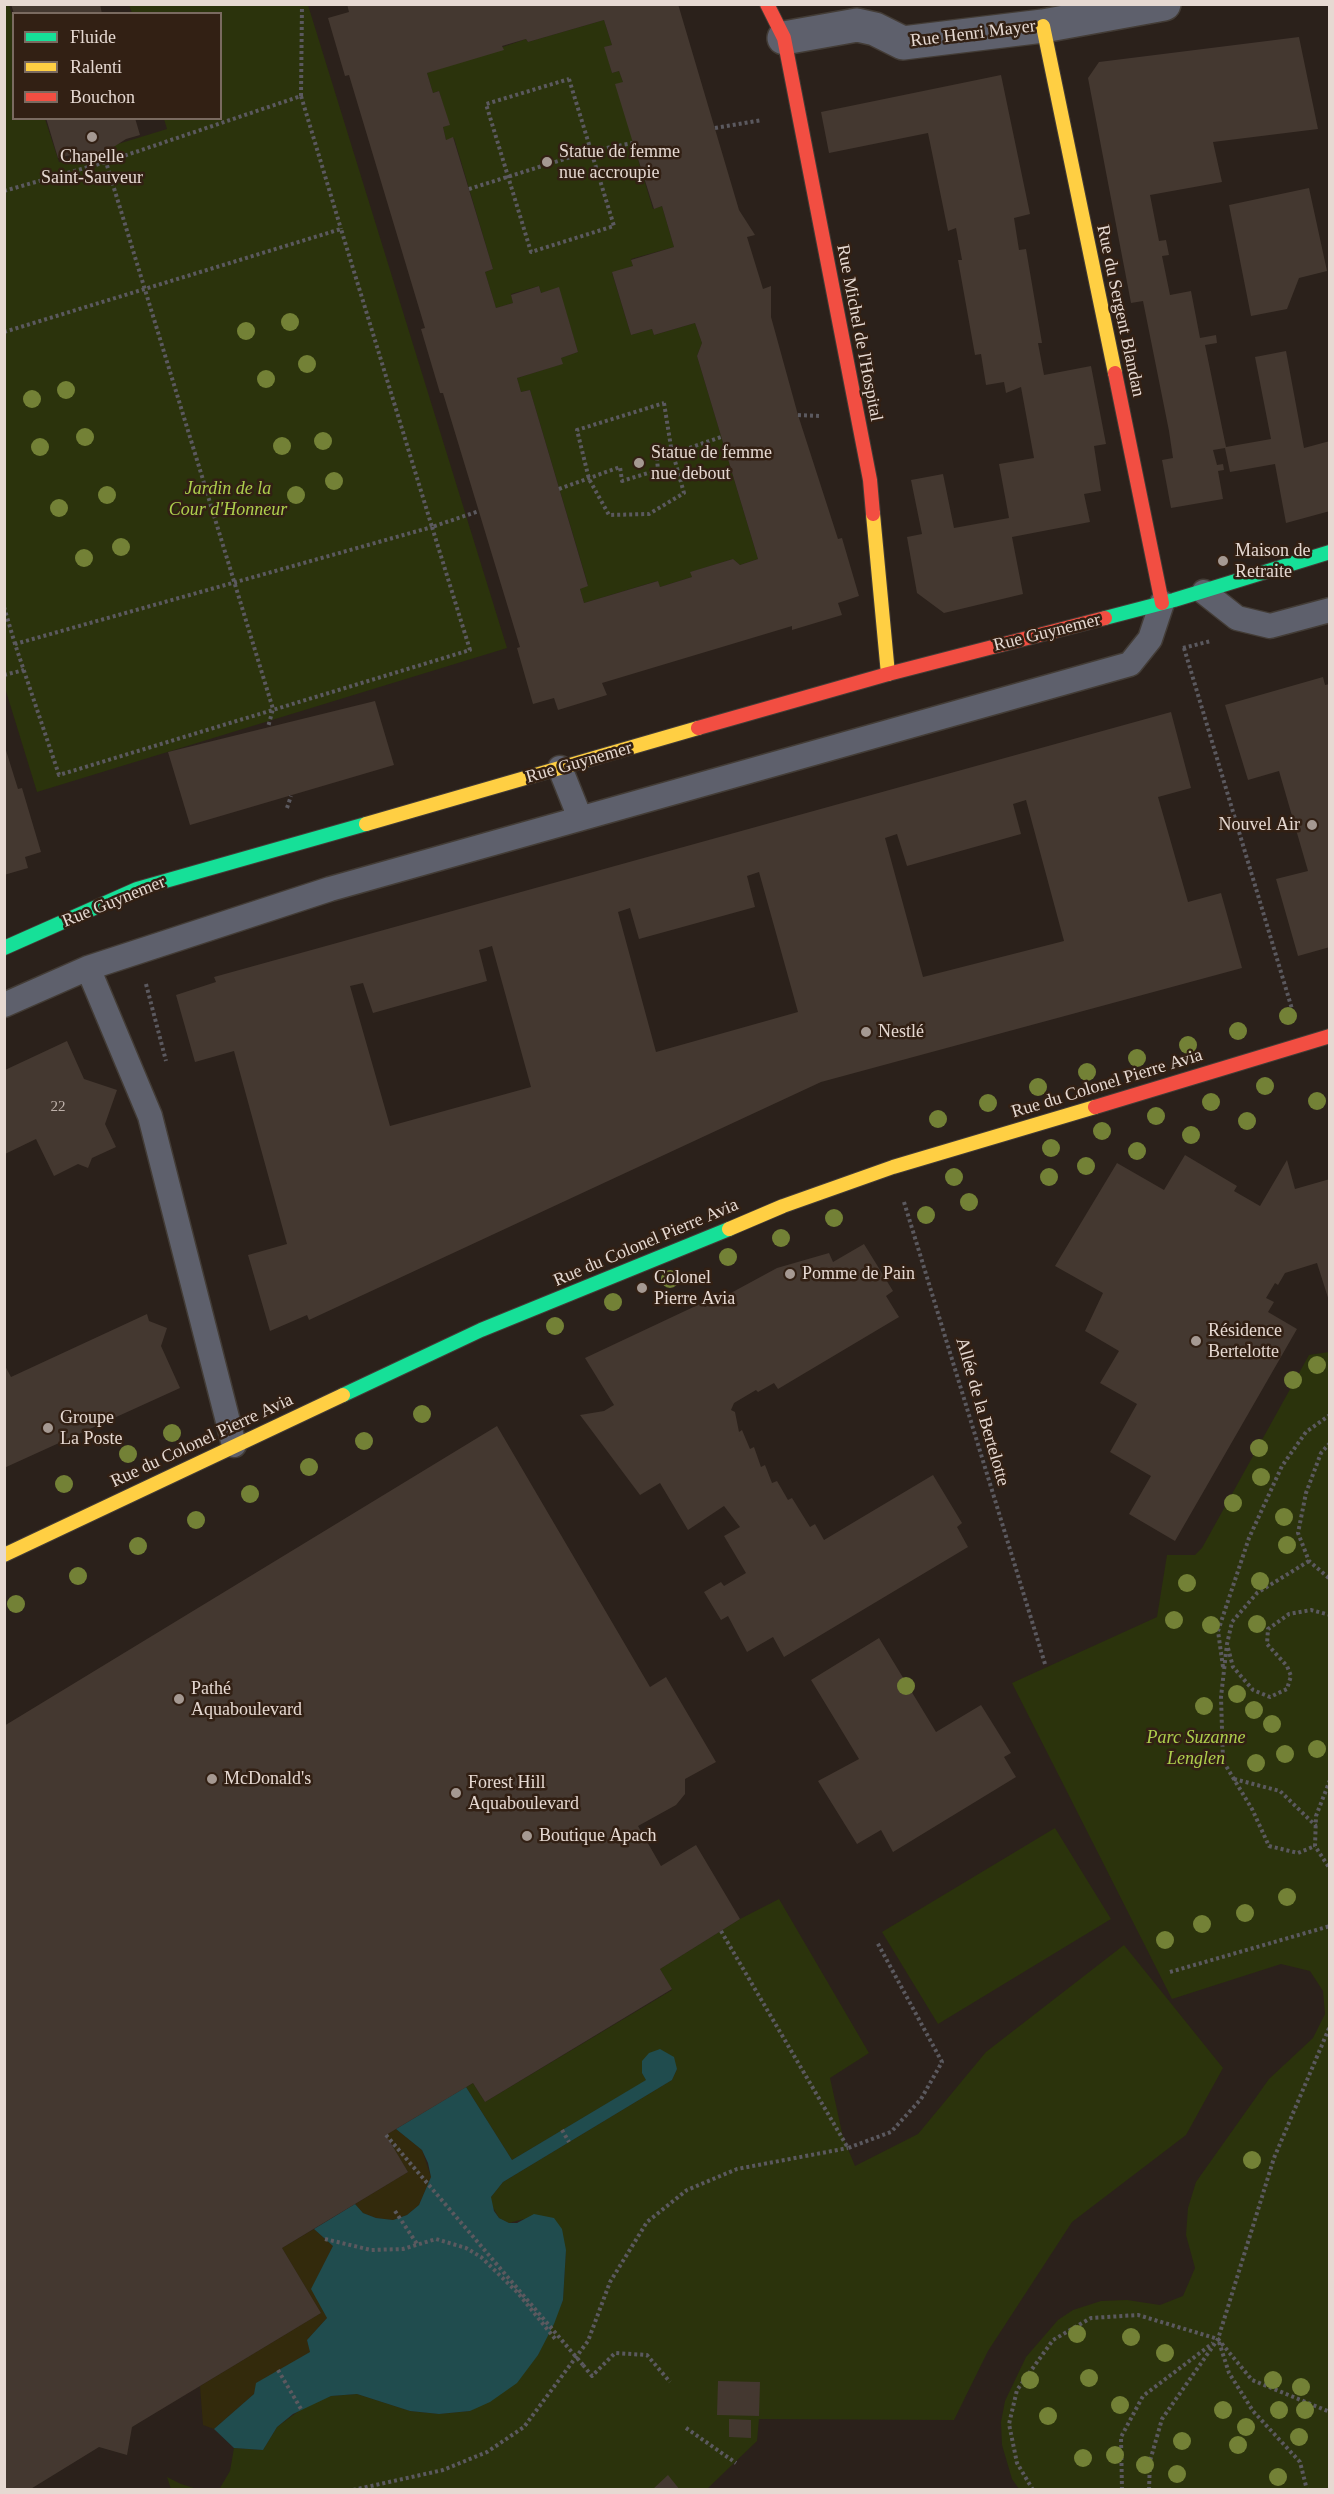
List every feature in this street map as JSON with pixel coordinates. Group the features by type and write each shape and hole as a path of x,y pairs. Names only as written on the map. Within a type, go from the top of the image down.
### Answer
{"street":[{"name":"Rue Michel de l'Hospital","path":"767,4 784,38 870,480 888,674"},
{"name":"Rue Henri Mayer","path":"784,38 856,25 875,29 903,43 1043,26 1164,4"},
{"name":"Rue du Sergent Blandan","path":"1043,26 1162,603"},
{"name":"Rue Guynemer","path":"4,948 137,889 888,674 1204,592 1329,552"},
{"name":"Rue du Colonel Pierre Avia","path":"4,1555 481,1330 644,1266 783,1206 893,1167 1329,1036"}],"lane":[{"path":"1204,592 1237,618 1270,626 1329,610"},
{"path":"4,1005 88,968 330,888 1130,664 1150,639 1162,603"},
{"path":"560,768 579,818"},
{"path":"88,968 150,1116 234,1445"}],"path":[{"path":"4,607 59,775 470,650 301,96 302,4"},
{"path":"569,79 590,151 614,226 531,252 486,104 569,79"},
{"path":"4,191 106,162 301,96"},
{"path":"715,129 798,113"},
{"path":"469,189 590,151 633,143"},
{"path":"101,155 106,162 273,709 268,727"},
{"path":"4,332 341,229"},
{"path":"664,403 684,493 649,514 609,515 589,479 577,430 664,403"},
{"path":"559,489 620,467 622,481 658,470 657,459 721,437"},
{"path":"15,644 432,527 479,511"},
{"path":"1130,664 1270,626"},
{"path":"1184,648 1302,1044"},
{"path":"4,675 24,670"},
{"name":"Allée de la Bertelotte","path":"893,1167 927,1271 987,1480 1045,1664"},
{"path":"1223,1674 1218,1631 1231,1584 1249,1538 1282,1466 1306,1432 1329,1415"},
{"path":"1329,1443 1321,1453 1306,1493 1298,1533 1309,1561 1329,1578"},
{"path":"1309,1561 1257,1593 1232,1622 1221,1697 1223,1761 1252,1809 1269,1846 1298,1853 1316,1846"},
{"path":"1227,1644 1233,1667 1253,1690 1270,1697 1287,1689 1291,1676 1287,1666 1267,1644 1268,1629 1289,1614 1311,1610 1329,1615"},
{"path":"1234,1779 1281,1791 1316,1826"},
{"path":"1329,1780 1316,1816 1316,1846 1329,1869"},
{"path":"1170,1972 1329,1926"},
{"path":"721,1932 848,2148"},
{"path":"354,2490 443,2470 487,2452 525,2427 588,2341 610,2282 647,2222 687,2190 737,2169 848,2148 891,2132 921,2099 942,2062 877,1942"},
{"path":"1149,2490 1150,2461 1162,2419 1218,2338 1274,2158 1329,2026"},
{"path":"562,2130 569,2142"},
{"path":"386,2135 592,2376 615,2353 647,2355 670,2382"},
{"path":"395,2211 417,2244"},
{"path":"325,2239 371,2250 404,2249 428,2239 444,2240 481,2257 518,2293 556,2340"},
{"path":"1033,2490 1017,2463 1009,2424 1017,2390 1053,2340 1091,2318 1138,2315 1218,2338 1252,2380 1329,2412"},
{"path":"1122,2490 1121,2438 1143,2396 1218,2338"},
{"path":"1218,2338 1229,2373 1253,2411 1300,2462 1307,2490"},
{"path":"278,2370 301,2409"},
{"path":"686,2428 736,2463"}],"green space":[{"name":"Jardin de la Cour d'Honneur","path":"5,5 9,5 12,15 12,120 45,120 59,162 167,129 164,120 222,120 222,12 132,12 129,5 308,5 507,648 37,792 5,688"},
{"path":"604,20 612,45 605,47 612,73 619,71 623,82 633,143 653,209 662,206 674,247 631,259 633,266 612,273 631,335 652,329 654,335 695,323 702,343 697,356 758,559 740,565 733,559 691,572 692,577 660,587 657,581 584,603 580,589 588,585 530,390 521,392 517,378 562,364 561,358 578,352 558,288 541,293 539,286 511,294 513,303 496,308 485,272 493,269 454,138 446,140 443,127 449,125 439,91 433,93 427,73 526,39 528,42"},
{"name":"Parc Suzanne Lenglen","path":"1329,1352 1329,2489 1019,2489 1012,2479 1002,2445 1001,2422 1005,2401 1026,2357 1058,2320 1073,2310 1101,2301 1127,2300 1160,2305 1183,2296 1195,2268 1186,2235 1188,2208 1196,2182 1269,2079 1313,2038 1325,2014 1323,1991 1310,1971 1281,1964 1172,1999 1012,1683 1157,1617 1167,1555 1195,1555 1202,1548 1309,1355"},
{"path":"1055,1828 1111,1919 938,2024 882,1932"},
{"path":"779,1899 869,2053 830,2078 843,2137 855,2166 918,2134 986,2052 1124,1945 1223,2068 1186,2135 1072,2222 988,2351 954,2420 759,2419 757,2441 707,2489 204,2490 220,2488 230,2471 234,2448 263,2450 277,2427 307,2405 331,2396 357,2394 410,2411 439,2414 470,2411 538,2355 563,2300 566,2250 524,2219 509,2223 499,2218 491,2204 491,2197 503,2182 672,2080 677,2069 642,2061 642,2073 647,2080 512,2160 466,2087 473,2083 485,2102 672,1990 660,1969 740,1919"},
{"path":"167,2477 181,2484 197,2489 171,2489"}],"sand":[{"path":"396,2129 422,2150 431,2177 419,2205 407,2215 393,2220 376,2218 363,2213 355,2204 408,2172 386,2135"},
{"path":"314,2229 333,2246 312,2289 327,2318 307,2340 311,2352 257,2383 254,2394 214,2429 203,2425 200,2386 321,2313 282,2248"}],"water":[{"path":"660,2049 674,2057 677,2069 672,2080 503,2182 491,2197 494,2211 499,2218 509,2223 517,2223 534,2214 554,2218 562,2229 566,2250 563,2300 538,2355 517,2383 490,2402 470,2411 439,2414 410,2411 357,2394 331,2396 293,2414 277,2427 263,2450 234,2448 214,2429 254,2394 256,2383 310,2352 307,2340 327,2318 311,2289 333,2246 314,2229 355,2204 363,2213 376,2218 393,2220 407,2215 419,2205 431,2177 428,2163 422,2150 396,2129 466,2087 512,2160 646,2080 642,2073 642,2061 649,2053"}],"building":[{"path":"11,4 100,4 102,12 13,12"},
{"path":"347,4 678,4 739,210 755,235 747,237 763,289 771,286 771,317 798,415 838,539 842,538 859,596 838,603 842,615 792,630 792,626 602,683 607,695 558,710 554,698 533,704 517,648 520,647 443,393 440,393 421,329 425,328 349,75 345,76 328,18 349,12","holes":["604,20 612,45 604,47 612,73 619,71 623,82 615,84 633,143 654,209 662,206 674,247 631,260 633,266 612,272 631,335 652,329 654,335 695,323 702,343 697,356 758,559 740,565 733,559 690,572 692,577 660,587 658,581 584,603 580,589 588,586 530,390 521,392 517,378 563,364 561,358 578,352 559,287 541,293 539,286 511,295 513,303 496,308 485,272 493,269 453,137 446,140 443,127 450,125 439,91 433,93 427,73 504,50 502,46 526,39 528,42"]},
{"path":"1299,37 1318,129 1213,142 1222,182 1150,195 1159,241 1166,240 1169,255 1162,256 1170,295 1191,291 1200,338 1216,335 1217,343 1205,345 1226,447 1271,439 1255,357 1286,351 1304,448 1330,441 1330,511 1286,523 1275,464 1230,472 1225,448 1213,450 1217,465 1223,464 1224,470 1218,471 1223,499 1171,508 1162,460 1173,458 1169,431 1143,301 1131,303 1088,78 1099,62"},
{"path":"1001,75 1030,214 1014,218 1019,250 1026,249 1042,343 1038,343 1044,375 1091,366 1106,444 1094,446 1101,491 1084,494 1090,522 1012,537 1023,594 944,613 917,593 907,537 922,534 911,480 943,474 954,528 1009,518 999,464 1034,458 1021,387 1006,393 1004,382 986,385 981,354 975,355 958,260 962,260 956,228 948,231 928,133 829,153 821,112"},
{"name":"Chapelle Saint-Sauveur","path":"47,120 136,120 140,135 126,139 101,155 71,155 58,158"},
{"path":"1309,188 1327,271 1299,278 1287,309 1251,316 1229,205"},
{"name":"Nouvel Air","path":"1323,677 1325,685 1330,684 1330,947 1298,956 1276,879 1308,871 1279,771 1248,780 1225,705"},
{"path":"375,701 394,765 190,825 168,752"},
{"name":"Nestlé","path":"1171,712 1191,788 1158,797 1188,902 1221,893 1242,968 821,1082 309,1320 307,1315 270,1331 248,1255 287,1244 234,1051 195,1062 176,995 216,982 214,977","holes":["1026,800 1064,941 923,977 885,838 897,834 907,866 1021,834 1013,804","759,872 798,1012 656,1052 618,912 630,908 639,939 755,907 747,876","492,946 531,1087 390,1126 350,986 363,983 373,1013 487,981 479,950"]},
{"path":"4,744 18,789 22,788 41,852 25,857 28,868 4,875"},
{"path":"67,1041 84,1079 117,1090 105,1124 116,1147 92,1158 88,1168 78,1164 54,1176 36,1139 5,1154 5,1070"},
{"name":"Résidence Bertelotte","path":"1185,1155 1237,1186 1234,1191 1260,1206 1287,1160 1295,1189 1330,1179 1330,1304 1317,1263 1285,1273 1278,1285 1275,1283 1266,1298 1274,1302 1268,1312 1297,1329 1175,1541 1129,1514 1151,1476 1110,1452 1137,1404 1100,1383 1119,1351 1085,1331 1103,1293 1055,1266 1117,1163 1164,1190"},
{"path":"864,1244 893,1291 886,1296 899,1317 778,1389 774,1383 758,1392 756,1390 734,1403 731,1410 735,1412 739,1432 742,1430 750,1449 754,1447 761,1467 765,1465 772,1483 777,1481 788,1500 792,1498 810,1527 815,1524 824,1540 933,1475 962,1523 957,1527 968,1547 784,1657 773,1637 747,1652 728,1616 721,1620 704,1592 721,1582 724,1586 746,1573 724,1536 740,1527 724,1506 688,1530 660,1483 640,1495 580,1415 604,1411 614,1405 585,1358 702,1303 705,1307 777,1268 829,1253 833,1262"},
{"name":"Groupe La Poste","path":"147,1314 149,1321 167,1328 161,1346 180,1388 4,1468 4,1364 11,1377"},
{"path":"497,1426 650,1687 666,1677 716,1762 685,1779 685,1794 676,1805 638,1826 661,1866 696,1845 740,1919 660,1969 672,1989 485,2102 473,2083 386,2135 408,2172 282,2248 321,2313 132,2427 127,2455 99,2447 29,2490 4,2490 4,1726"},
{"path":"879,1638 936,1732 981,1705 1011,1753 1004,1757 1016,1777 893,1852 881,1830 857,1844 818,1781 859,1759 811,1680"},
{"path":"718,2381 760,2382 759,2416 717,2415"},
{"path":"729,2419 751,2420 751,2438 729,2437"},
{"path":"668,2475 680,2490 652,2490"}],"traffic: fast":[{"path":"1105,618 1174,600 1330,552"},
{"path":"4,948 137,889 366,824"},
{"path":"343,1395 481,1330 729,1229"}],"traffic: slow":[{"path":"1043,26 1115,373"},
{"path":"873,514 888,674"},
{"path":"366,824 698,728"},
{"path":"729,1229 783,1206 893,1167 1095,1107"},
{"path":"4,1555 343,1395"}],"traffic: jam":[{"path":"767,4 784,38 870,480 873,514"},
{"path":"1115,373 1162,603"},
{"path":"698,728 888,674 1105,618"},
{"path":"1095,1107 1330,1036"}],"place":[{"name":"Chapelle Saint-Sauveur","path":"92,137"},
{"name":"Statue de femme nue accroupie","path":"547,162"},
{"name":"Statue de femme nue debout","path":"639,463"},
{"name":"Maison de Retraite","path":"1223,561"},
{"name":"Nouvel Air","path":"1312,825"},
{"name":"Nestlé","path":"866,1032"},
{"name":"Pomme de Pain","path":"790,1274"},
{"name":"Colonel Pierre Avia","path":"642,1288"},
{"name":"Résidence Bertelotte","path":"1196,1341"},
{"name":"Groupe La Poste","path":"48,1428"},
{"name":"Pathé Aquaboulevard","path":"179,1699"},
{"name":"McDonald's","path":"212,1779"},
{"name":"Forest Hill Aquaboulevard","path":"456,1793"},
{"name":"Boutique Apach","path":"527,1836"}]}
